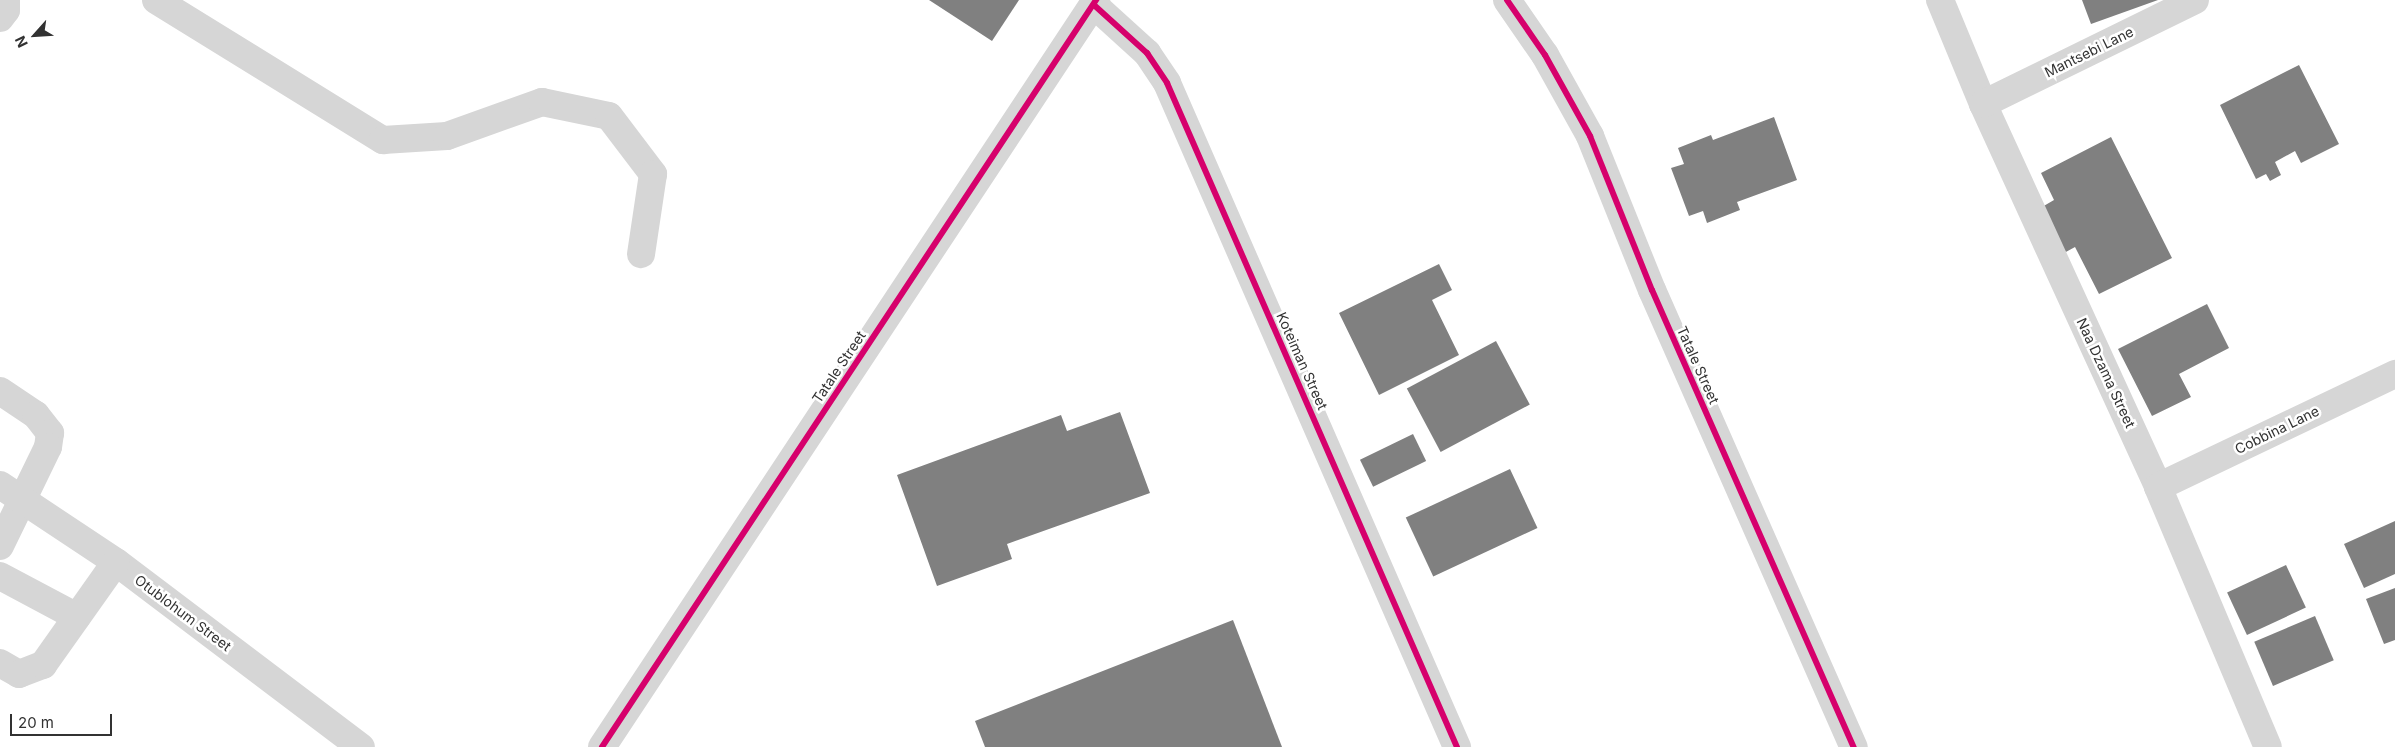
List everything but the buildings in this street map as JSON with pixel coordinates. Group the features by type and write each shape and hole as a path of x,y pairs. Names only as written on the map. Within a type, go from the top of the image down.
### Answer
{"street":[{"path":"0,18 6,10 6,0"},
{"path":"156,0 384,140 447,136 542,102 609,116 653,174 641,254"},
{"name":"Tatale Street","path":"1507,0 1545,55 1590,136 1652,290 1854,747"},
{"name":"Naa Dzama Street","path":"1940,0 1983,104 2158,486 2268,747"},
{"name":"Mantsebi Lane","path":"1983,104 2195,0"},
{"name":"Tatale Street","path":"602,747 1095,2"},
{"name":"Koteiman Street","path":"1095,2 1147,53 1167,83 1457,747"},
{"name":"Cobbina Lane","path":"2158,486 2395,374"},
{"path":"0,391 36,415 50,433 48,447 0,546"},
{"name":"Otublohum Street","path":"0,485 116,562 361,747"},
{"path":"0,663 19,674 31,672 42,665 116,562"},
{"path":"0,576 77,617"}],"cycle path":[{"path":"602,747 1096,0"},
{"path":"1507,0 1545,55 1590,136 1652,290 1854,747"},
{"path":"1094,5 1147,53 1167,83 1457,747"}]}
